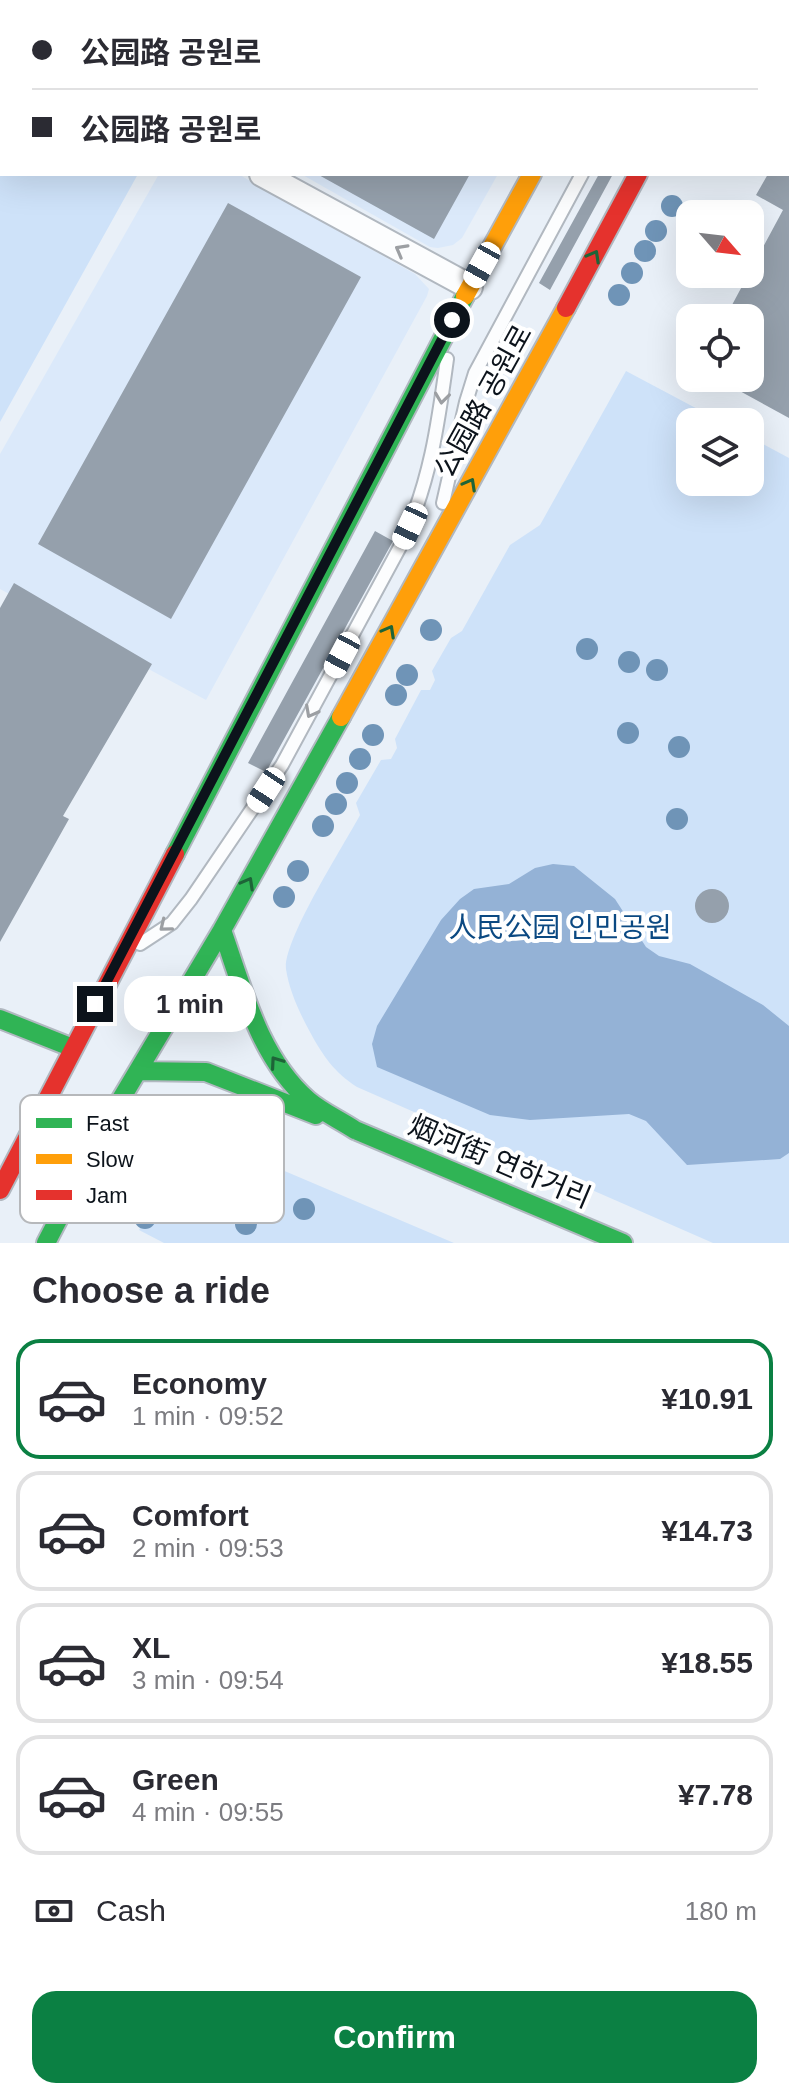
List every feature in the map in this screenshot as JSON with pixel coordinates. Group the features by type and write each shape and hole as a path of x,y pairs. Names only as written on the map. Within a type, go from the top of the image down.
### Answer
{"main road":[{"path":"48,1095 452,320 531,176"},
{"name":"公园路 공원로","path":"124,1095 222,930 433,553 637,176"},
{"path":"222,930 264,1045 283,1073 308,1100 355,1130"},
{"path":"0,1019 73,1048"},
{"path":"139,1071 206,1072 265,1095"},
{"path":"284,1102 355,1130"},
{"name":"烟河街 연하거리","path":"355,1130 623,1243"},
{"path":"0,1190 20,1150"},
{"name":"公园路 공원로","path":"46,1243 56,1223"}],"street":[{"path":"266,176 470,287"}],"lane":[{"path":"433,553 475,373 581,176"},
{"path":"118,960 172,923 250,814 282,765 401,545 418,508 436,440 452,320"}],"shaded area":[{"path":"158,176 242,176 415,274 429,289 206,700 0,589 0,454"},
{"path":"305,176 497,176 462,238 453,245 430,247"},
{"path":"553,864 574,866 615,899 646,947 659,956 690,964 763,1005 789,1026 789,1153 780,1159 687,1165 646,1121 629,1114 530,1120 490,1115 377,1067 372,1044 377,1026 441,920 474,889 509,884 535,868"}],"green space":[{"path":"0,176 137,176 0,422"},
{"name":"人民公园 인민공원","path":"626,371 696,408 676,408 676,496 764,496 764,445 789,458 789,1243 713,1243 357,1087 335,1069 320,1049 292,993 286,969 294,937 360,815 356,803 381,760 391,759 397,748 395,739 421,690 430,690 435,680 432,671 451,638 462,631 510,545 540,525"},
{"path":"284,1171 454,1243 164,1243 139,1230 143,1223 284,1223"}],"pier":[{"path":"0,1189 20,1199 20,1223 67,1223 99,1239 101,1243 0,1243"}],"building":[{"path":"321,176 469,176 434,239"},
{"path":"598,176 612,176 550,290 539,283"},
{"path":"767,176 789,176 789,418 742,392 764,392 764,304 733,304 741,288 764,288 764,245 783,210 756,195"},
{"path":"228,203 361,277 171,619 38,544"},
{"path":"375,531 393,541 266,772 248,763"},
{"path":"14,583 152,664 63,816 69,819 0,942 0,608"},
{"path":"712,889 724,894 729,906 724,918 712,923 700,918 695,906 700,894"}],"traffic: fast":[{"path":"175,854 465,296"},
{"path":"123,1095 222,930 341,717"},
{"path":"222,930 254,1021 277,1064 308,1100 355,1130"},
{"path":"0,1019 73,1048"},
{"path":"139,1071 206,1072 265,1095"},
{"path":"284,1102 316,1115"},
{"path":"355,1130 623,1243"},
{"path":"46,1243 56,1223"}],"traffic: slow":[{"path":"465,296 531,176"},
{"path":"341,717 566,308"}],"traffic: jam":[{"path":"566,308 637,176"},
{"path":"49,1095 175,854"},
{"path":"0,1190 20,1152"}],"route":[{"path":"95,1004 452,320"}]}
